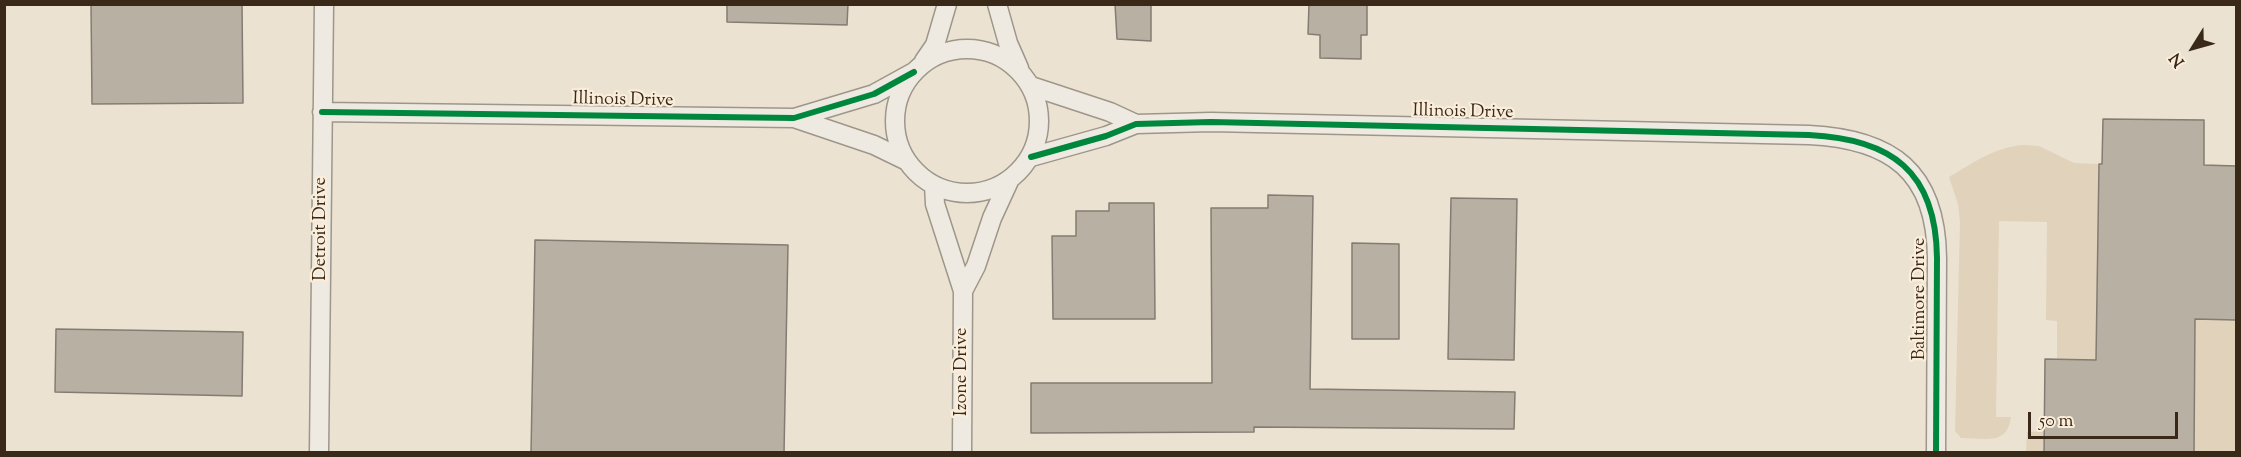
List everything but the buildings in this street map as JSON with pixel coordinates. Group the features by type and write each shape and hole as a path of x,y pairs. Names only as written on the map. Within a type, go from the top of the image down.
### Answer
{"street":[{"name":"Detroit Drive","path":"319,453 324,4"},
{"path":"947,4 935,45 901,92 895,116 898,139 907,161 919,175 933,185 952,192 972,194 992,190 1010,181 1031,157 1039,134 1039,109 1031,86 1020,71 1008,43 997,4"},
{"path":"919,68 942,53 963,49 984,50 1003,58 1020,71"},
{"name":"Illinois Drive","path":"794,118 874,94 919,68"},
{"name":"Illinois Drive","path":"1031,86 1110,112 1136,124"},
{"name":"Illinois Drive","path":"322,112 794,118 863,140 907,161"},
{"name":"Illinois Drive","path":"1031,157 1106,136 1136,124 1211,122 1812,135 1853,139 1895,158"},
{"name":"Baltimore Drive","path":"1895,158 1914,176 1928,201 1937,237 1936,453"},
{"name":"Izone Drive","path":"963,291 976,266 992,218 1010,181"},
{"name":"Izone Drive","path":"933,185 935,204 963,291 963,453"}],"shaded area":[{"path":"2023,145 2039,146 2074,163 2099,164 2096,360 2057,359 2057,321 2046,320 2047,222 1999,221 1996,417 2011,417 2005,433 2000,436 1986,439 1961,438 1955,431 1960,222 1958,204 1949,177 1994,152"},
{"path":"2195,319 2236,320 2236,452 2194,452"},
{"path":"2054,431 2053,441 2043,441 2043,452 2026,452 2027,432"}],"cycle path":[{"path":"322,112 794,118 874,94 914,72"},
{"path":"1031,157 1106,136 1136,124 1211,122 1809,135 1838,138 1863,144 1885,153 1903,165 1918,182 1928,203 1935,228 1937,258 1936,452"}]}
